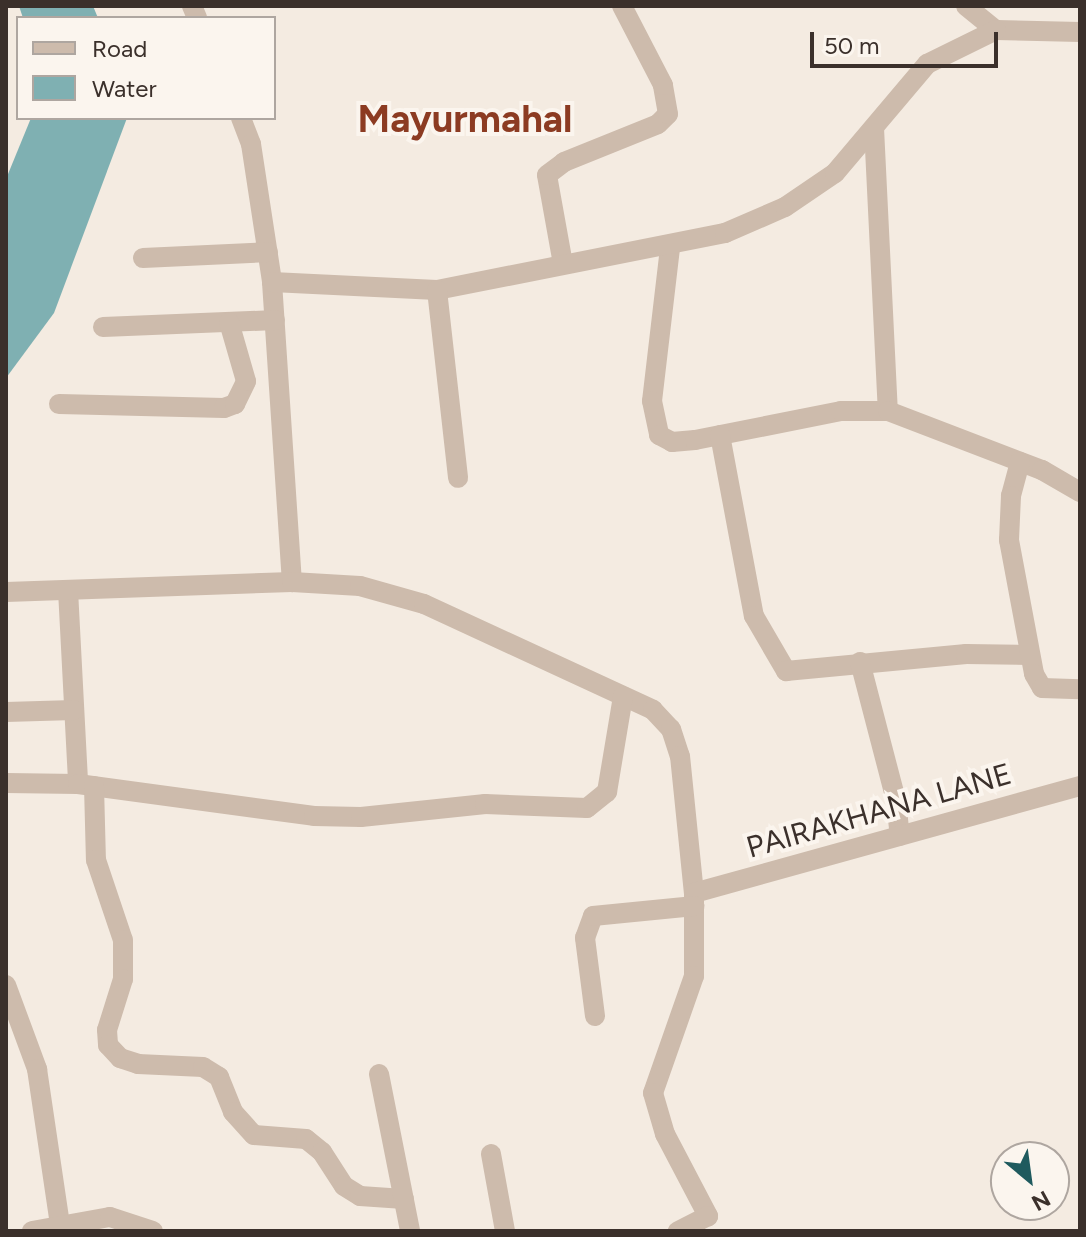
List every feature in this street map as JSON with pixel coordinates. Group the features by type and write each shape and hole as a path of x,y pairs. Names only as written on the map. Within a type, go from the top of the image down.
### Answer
{"street":[{"path":"563,264 547,175 564,162 658,124 668,114 663,85 622,6"},
{"path":"966,6 996,30"},
{"path":"272,282 437,290 563,264 670,248 725,233 785,207 835,173 927,64 996,30 1080,32"},
{"path":"242,120 251,144 272,282 292,582"},
{"path":"874,128 888,411"},
{"path":"670,248 653,424 659,435 672,442 841,411 888,411 1020,462 1080,492"},
{"path":"143,258 268,252"},
{"path":"437,290 458,478"},
{"path":"103,327 275,320"},
{"path":"59,404 224,408 235,404 246,381 229,322"},
{"path":"720,435 754,616 781,667 792,673 860,662 1030,655"},
{"path":"1020,462 1011,496 1009,540 1030,655 1042,688 1080,689"},
{"path":"6,592 292,582 360,586 424,604 653,710 671,729 680,756 694,900 694,976 653,1093 665,1134 712,1223 678,1231"},
{"path":"68,590 74,710 96,860 123,940 123,979 107,1030 108,1045 120,1058 138,1064 203,1067 219,1077 233,1112 254,1135 306,1139 352,1191 404,1199"},
{"path":"860,662 896,800 900,836"},
{"path":"6,783 86,785 314,816 361,817 471,804 587,808 607,792 623,696"},
{"path":"6,712 74,710"},
{"name":"PAIRAKHANA LANE","path":"595,1016 585,938 593,916 694,900 900,836 1080,786"},
{"path":"6,985 37,1069 60,1225"},
{"path":"379,1074 410,1231"},
{"path":"491,1154 505,1231"},
{"path":"32,1231 110,1217 153,1231"}],"water":[{"path":"19,6 93,6 97,16 22,16"},
{"path":"30,120 126,120 54,313 6,378 6,179"}],"district":[{"name":"Mayurmahal","path":"465,120"}]}
